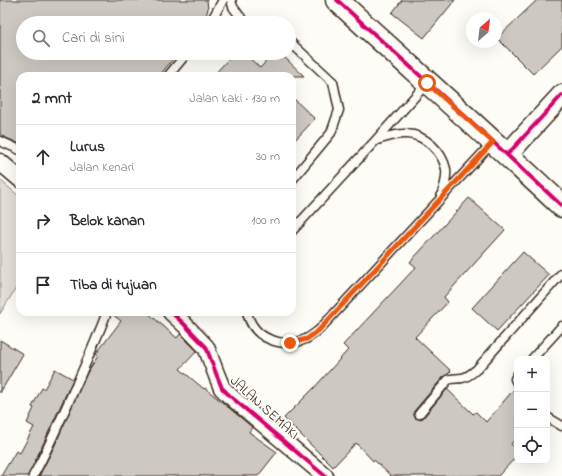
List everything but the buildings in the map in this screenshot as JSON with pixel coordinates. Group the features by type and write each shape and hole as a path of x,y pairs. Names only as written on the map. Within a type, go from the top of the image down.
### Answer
{"main road":[{"path":"337,0 562,206"}],"street":[{"path":"500,148 562,95"},
{"path":"0,162 16,176"},
{"name":"JALAN SEMAKI","path":"175,316 206,347 216,376 222,388 325,476"}],"lane":[{"path":"214,16 223,0"},
{"path":"231,0 233,7 240,16"},
{"path":"296,48 333,82 339,110 332,133 296,175"},
{"path":"171,72 181,60"},
{"path":"296,227 427,83"},
{"path":"376,140 394,134 408,134 422,138 434,146 446,170 445,185 441,199"},
{"path":"0,141 16,148"},
{"path":"248,316 248,319 259,333 273,341 290,343 307,339 319,330 441,199 500,148"},
{"path":"419,414 448,380 470,376 562,273"},
{"path":"33,476 79,379 105,316"},
{"path":"535,356 562,326"},
{"path":"550,419 562,426"}],"shaded area":[{"path":"0,180 16,194 16,288 0,314"}],"cycle path":[{"path":"337,0 562,206"},
{"path":"507,155 562,95"},
{"path":"175,316 206,347 222,388 325,476"}],"route":[{"path":"290,343 307,339 319,330 493,142 427,83"}]}
